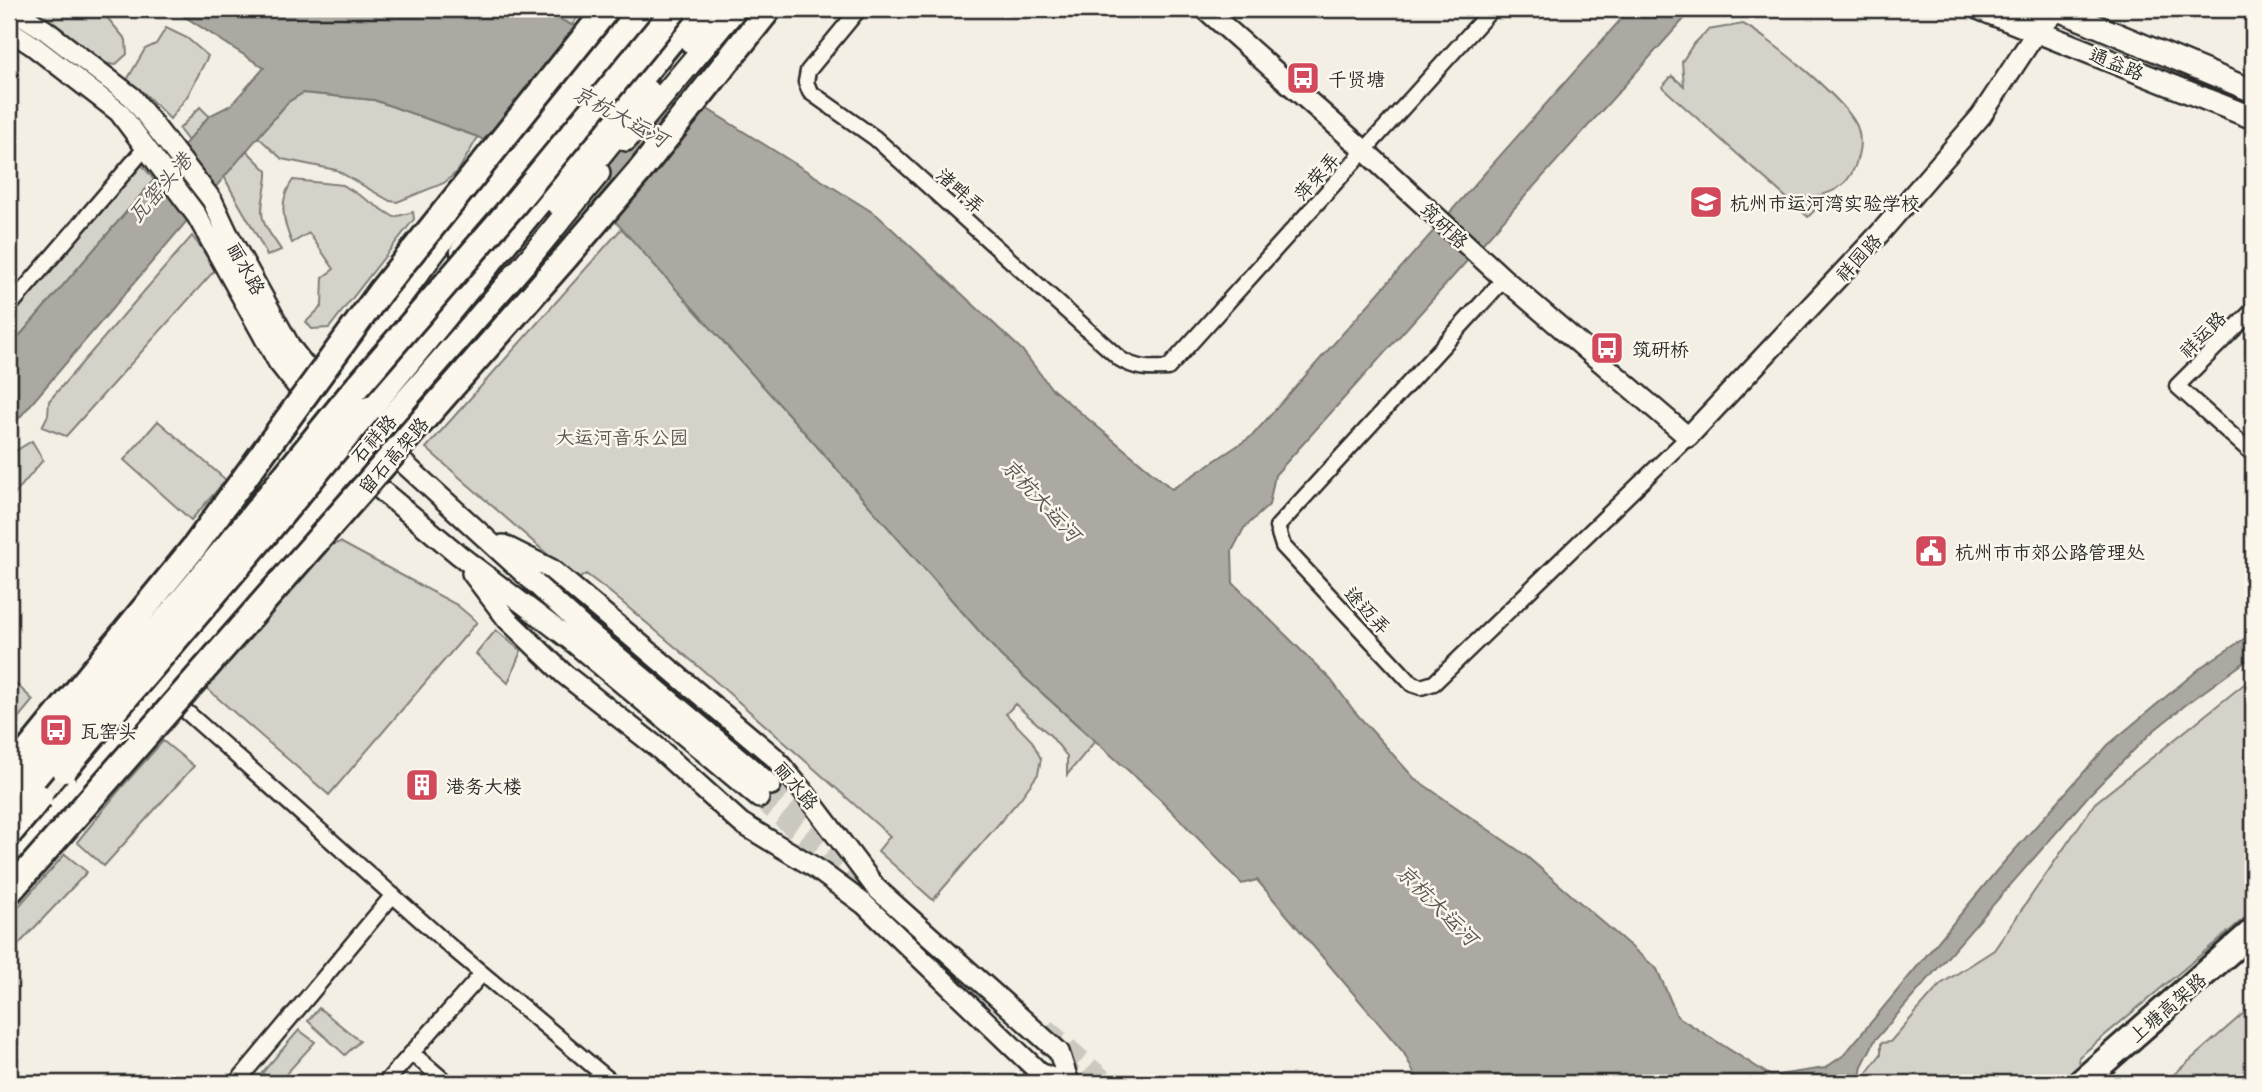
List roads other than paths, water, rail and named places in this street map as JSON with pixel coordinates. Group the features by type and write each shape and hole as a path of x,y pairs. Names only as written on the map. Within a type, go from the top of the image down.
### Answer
{"highway":[{"path":"9,774 195,546 380,292 607,9"},
{"path":"428,303 478,228 549,134 652,9"},
{"path":"9,808 675,9"},
{"path":"9,834 268,531 696,9"},
{"path":"428,337 585,172 718,9"},
{"name":"留石高架路","path":"9,892 566,257 639,172 769,9"},
{"path":"9,790 43,763 80,725"},
{"name":"上塘高架路","path":"2080,1083 2253,931"},
{"name":"上塘高架路","path":"2104,1083 2253,952"}],"main road":[{"path":"9,801 129,656 269,478 435,251 632,9"},
{"name":"石祥路","path":"9,867 350,464 527,261 736,9"},
{"name":"通益路","path":"1980,9 2253,118"},
{"name":"通益路","path":"2058,9 2253,91"}],"street":[{"name":"丽水路","path":"9,30 119,112 197,216 278,362 322,402 375,436 765,791 459,555 350,464 322,402 227,232 212,200 132,97 45,30 12,9"},
{"name":"渚畔弄","path":"859,9 808,71 806,82 810,92 875,138 1120,359 1142,369 1168,368"},
{"name":"筑研路","path":"1205,9 1366,151 1504,279 1688,437"},
{"name":"萍荣弄","path":"1168,368 1492,9"},
{"path":"2033,9 2037,30"},
{"name":"祥园路","path":"1688,437 1880,233 1973,126 2037,30 2058,9"},
{"path":"9,307 146,147"},
{"name":"途迈弄","path":"1504,279 1277,527 1283,546 1412,684 1420,687 1434,683 1688,437"},
{"name":"祥运路","path":"2253,310 2177,386 2253,454"},
{"name":"丽水路","path":"479,533 551,569 774,757 876,888 1059,1052 1067,1083"},
{"name":"丽水路","path":"459,555 507,619 564,674 658,748 741,824 814,867 864,904 1040,1073 1067,1083"},
{"path":"160,688 482,974 613,1083"},
{"path":"236,1083 393,895"},
{"path":"385,1083 482,974"},
{"path":"412,1053 447,1083"}],"water":[{"path":"173,9 538,9 576,27 877,215 1022,350 1051,388 1172,489 1252,436 1630,9 1693,9 1275,475 1269,505 1244,528 1232,551 1233,583 1331,680 1355,712 1414,778 1525,855 1657,969 1677,1016 1771,1076 1825,1068 1844,1055 1998,869 2108,745 2204,665 2253,633 2253,656 2152,732 2089,795 1875,1040 1862,1066 1859,1083 1419,1083 1404,1053 1257,880 1242,884 1161,800 1001,656 615,221 478,137 374,100 303,93 288,102 9,430 9,348 209,116 231,105 264,68"}],"tunnel":[{"path":"771,785 835,841"},
{"path":"759,798 921,941"},
{"path":"1046,1028 1108,1083"},
{"path":"1059,1062 1083,1083"}],"place":[{"name":"千贤塘","path":"1303,78"},
{"name":"杭州市运河湾实验学校","path":"1706,202"},
{"name":"筑研桥","path":"1607,348"},
{"name":"杭州市市郊公路管理处","path":"1931,551"},
{"name":"瓦窑头","path":"56,730"},
{"name":"港务大楼","path":"422,785"}],"water label":[{"name":"京杭大运河","path":"621,115"},
{"name":"瓦窑头港","path":"159,187"},
{"name":"京杭大运河","path":"1042,499"},
{"name":"京杭大运河","path":"1438,904"}],"park label":[{"name":"大运河音乐公园","path":"622,436"}]}
